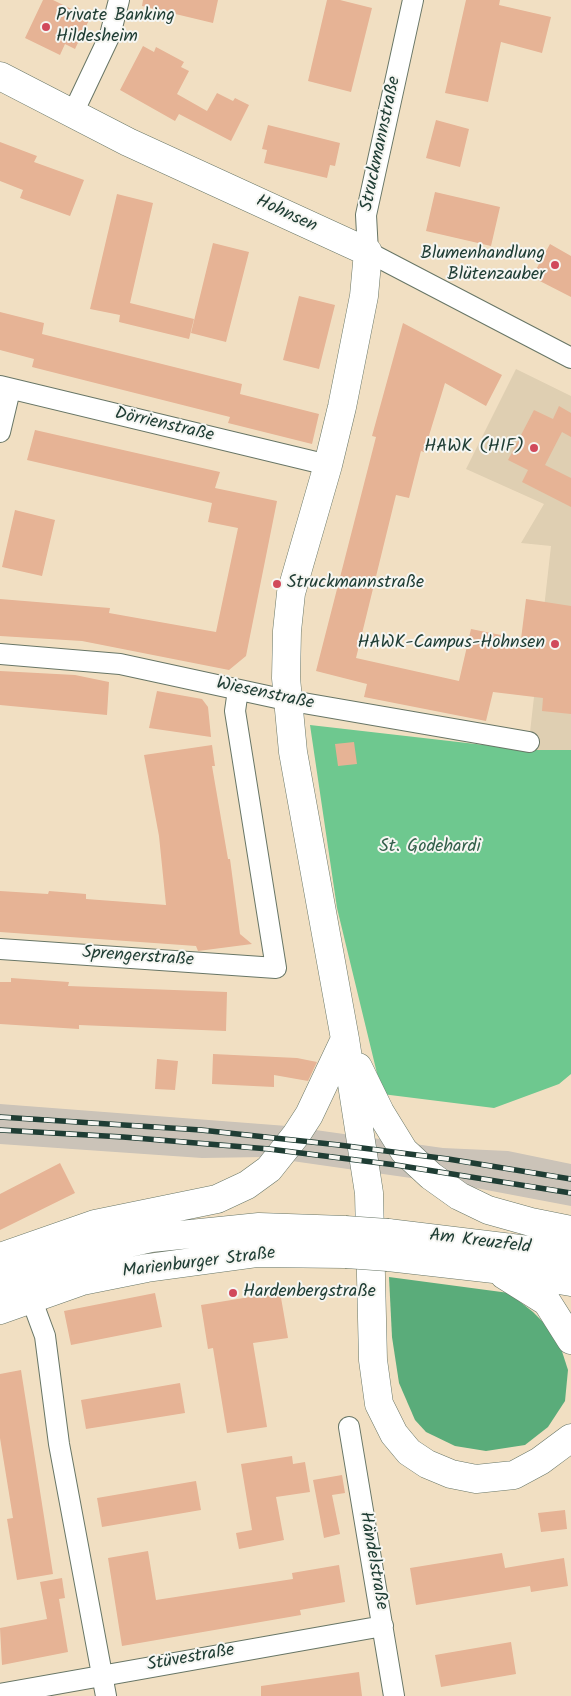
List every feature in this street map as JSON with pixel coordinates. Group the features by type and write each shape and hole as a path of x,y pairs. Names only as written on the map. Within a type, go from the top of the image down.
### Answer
{"main road":[{"name":"Hohnsen","path":"0,76 128,142 368,252"},
{"name":"Struckmannstraße","path":"345,1039 293,752 286,700 287,631 291,593 328,465 364,296 368,252"},
{"path":"345,1039 380,1112 404,1151 431,1176 459,1196 488,1210 531,1222 571,1230"},
{"path":"0,1257 95,1224 217,1199 247,1185 269,1169 296,1135 309,1115 345,1039"},
{"path":"345,1039 369,1193 373,1360 379,1404 394,1434 409,1452 427,1464 451,1474 476,1480 514,1475 540,1462 566,1441 571,1418"},
{"name":"Marienburger Straße","path":"0,1282 93,1251 151,1238 258,1227 346,1242 388,1245 494,1269"},
{"name":"Marienburger Straße","path":"0,1310 82,1281 182,1262 346,1242"},
{"name":"Am Kreuzfeld","path":"388,1245 571,1255"},
{"path":"494,1269 547,1302 571,1340"},
{"name":"Am Kreuzfeld","path":"494,1269 571,1282"}],"street":[{"path":"73,113 110,35 119,0"},
{"name":"Struckmannstraße","path":"368,252 366,215 413,0"},
{"name":"Hohnsen","path":"368,252 571,358"},
{"path":"0,432 5,388"},
{"name":"Dörrienstraße","path":"5,388 328,465"},
{"name":"Wiesenstraße","path":"0,654 120,664 286,700 529,742"},
{"name":"Sprengerstraße","path":"0,949 276,968 234,711 238,690"},
{"path":"31,1298 45,1336 59,1444 106,1696"},
{"name":"Händelstraße","path":"349,1427 394,1696"},
{"name":"Stüvestraße","path":"0,1694 382,1626"}],"shaded area":[{"name":"HAWK-Campus-Hohnsen","path":"516,369 571,396 571,750 528,750 551,546 521,543 544,504 466,469"},
{"path":"0,1104 287,1126 443,1148 508,1151 571,1164 571,1206 460,1185 264,1157 202,1158 0,1144"}],"green space":[{"name":"St. Godehardi","path":"310,725 528,750 571,750 571,1074 559,1084 494,1108 382,1094 337,908"},
{"path":"389,1277 509,1293 533,1312 557,1336 568,1370 565,1401 548,1427 525,1445 486,1451 455,1446 426,1432 415,1420 399,1383 392,1337"}],"building":[{"name":"Private Banking Hildesheim","path":"43,0 53,0 90,18 75,49 65,44 60,55 25,38"},
{"path":"143,0 218,0 213,23 142,6"},
{"path":"327,0 340,0 372,8 351,92 308,81"},
{"path":"466,0 500,0 499,5 551,17 542,53 501,42 488,102 445,93"},
{"path":"143,46 154,52 156,47 184,62 181,67 189,71 177,94 207,111 217,93 233,101 235,98 249,105 231,141 179,114 175,121 120,90"},
{"path":"436,120 469,129 460,167 426,158"},
{"path":"268,125 340,143 335,166 330,165 327,178 264,163 267,150 262,149"},
{"path":"0,142 37,156 34,162 84,180 70,216 20,198 23,190 0,181"},
{"path":"435,192 500,207 491,246 426,231"},
{"path":"117,194 153,203 130,303 194,319 189,339 119,322 120,315 90,309"},
{"path":"213,243 249,252 226,342 191,333"},
{"name":"Blumenhandlung Blütenzauber","path":"550,244 571,256 571,297 532,277"},
{"path":"299,296 335,305 319,369 283,360"},
{"path":"0,312 44,323 42,334 242,384 240,394 319,414 312,444 228,423 230,417 32,367 34,359 0,350"},
{"path":"403,323 502,375 486,406 445,383 424,452 421,451 409,498 396,495 356,658 459,681 471,629 521,639 526,599 571,606 571,714 542,711 543,698 493,692 486,721 364,697 367,684 316,671 376,437 372,436"},
{"name":"HAWK (HIF)","path":"559,406 571,413 571,437 562,432 545,465 571,478 571,507 522,482 528,470 508,460 534,410 553,419"},
{"path":"35,430 220,472 215,488 277,501 246,656 229,670 82,641 0,636 0,599 110,608 109,613 216,632 238,528 208,522 212,503 27,460"},
{"path":"15,510 55,520 42,576 2,567"},
{"path":"0,671 75,675 109,682 107,715 0,705"},
{"path":"157,691 202,699 208,707 211,737 149,728"},
{"path":"354,742 357,764 338,766 335,744"},
{"path":"212,745 215,766 212,766 228,859 230,859 240,934 252,944 198,951 196,946 0,932 0,891 48,894 49,891 86,894 86,899 166,905 159,836 144,755"},
{"path":"11,978 69,982 68,986 227,992 226,1031 79,1025 79,1029 0,1024 0,982 11,982"},
{"path":"213,1054 297,1058 317,1062 308,1081 274,1075 274,1087 212,1084"},
{"path":"157,1059 178,1061 175,1090 155,1089"},
{"path":"60,1163 75,1193 0,1230 0,1194"},
{"path":"280,1292 288,1338 253,1343 267,1427 227,1433 213,1348 208,1349 201,1305"},
{"path":"155,1293 162,1327 71,1345 64,1311"},
{"path":"21,1370 53,1574 17,1580 7,1519 13,1518 0,1438 0,1374"},
{"path":"180,1383 185,1413 86,1429 81,1400"},
{"path":"292,1456 293,1464 305,1462 310,1492 276,1497 284,1540 239,1549 236,1533 252,1530 241,1464"},
{"path":"342,1475 345,1493 332,1495 340,1534 324,1538 313,1480"},
{"path":"196,1481 201,1510 102,1527 97,1498"},
{"path":"565,1510 567,1529 541,1532 538,1513"},
{"path":"148,1551 156,1600 293,1579 292,1573 339,1565 345,1602 300,1610 301,1615 122,1646 108,1558"},
{"path":"502,1553 505,1568 564,1558 568,1586 531,1592 530,1586 416,1605 410,1568"},
{"path":"62,1578 65,1598 59,1599 68,1652 2,1665 0,1628 47,1619 40,1582"},
{"path":"511,1642 516,1674 441,1687 435,1655"},
{"path":"359,1672 362,1696 261,1696 261,1686"}],"railway":[{"path":"0,1117 201,1130 448,1159 571,1179"},
{"path":"0,1130 123,1137 269,1149 396,1165 571,1193"}],"place":[{"name":"Private Banking Hildesheim","path":"46,27"},
{"name":"Blumenhandlung Blütenzauber","path":"555,265"},
{"name":"HAWK (HIF)","path":"534,448"},
{"name":"Struckmannstraße","path":"277,584"},
{"name":"HAWK-Campus-Hohnsen","path":"555,644"},
{"name":"Hardenbergstraße","path":"233,1293"}]}
